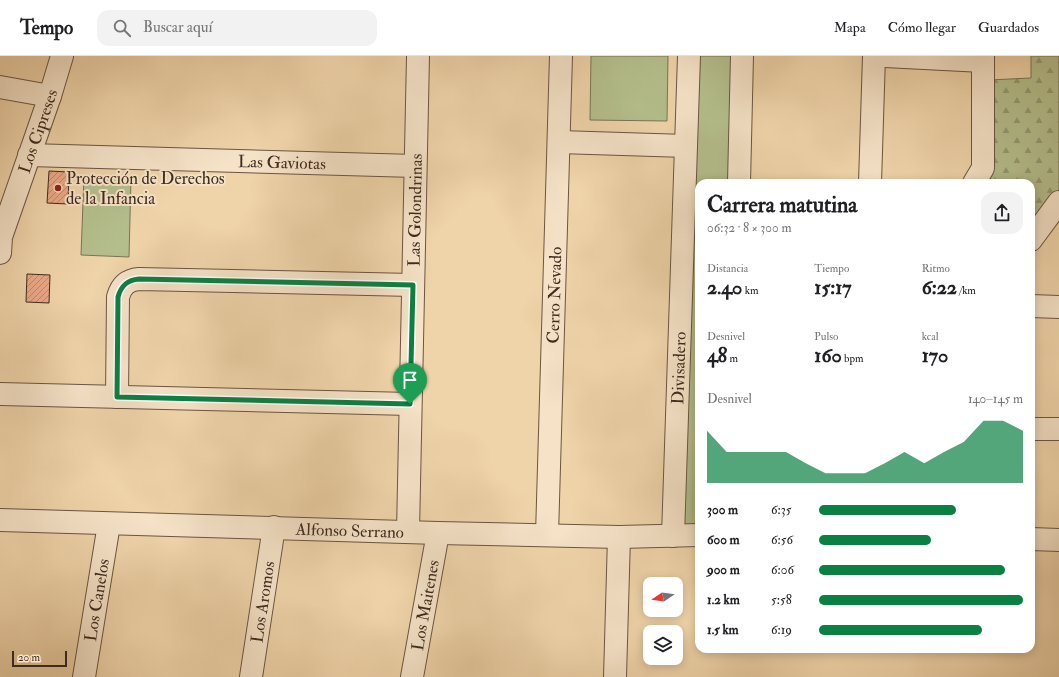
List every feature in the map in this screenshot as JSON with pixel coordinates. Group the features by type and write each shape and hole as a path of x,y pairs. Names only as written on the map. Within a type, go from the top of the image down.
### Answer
{"street":[{"name":"Los Cipreses","path":"0,242 50,96 62,56"},
{"name":"Las Golondrinas","path":"408,532 418,56"},
{"name":"Cerro Nevado","path":"546,535 561,56"},
{"name":"Divisadero","path":"673,536 689,56"},
{"path":"739,179 742,56"},
{"path":"870,179 874,56"},
{"path":"885,56 983,58 983,168 976,179"},
{"path":"0,86 50,96"},
{"path":"559,142 686,146"},
{"name":"Las Gaviotas","path":"29,155 415,166"},
{"path":"1035,235 1055,211"},
{"path":"117,397 118,297 121,288 129,281 139,279 413,285"},
{"path":"1035,306 1059,306"},
{"path":"0,394 410,404"},
{"path":"1035,428 1059,429"},
{"name":"Alfonso Serrano","path":"0,520 619,537 695,535"},
{"name":"Los Canelos","path":"84,677 109,524"},
{"name":"Los Aromos","path":"252,677 274,527"},
{"name":"Los Maitenes","path":"412,677 438,533"},
{"path":"615,677 619,537"},
{"path":"1035,539 1059,540"}],"green space":[{"path":"591,56 668,56 667,121 590,120"},
{"path":"695,56 737,56 733,179 695,179 695,528 682,528"},
{"path":"1031,56 1059,56 1059,197 1035,229 1035,179 981,179 989,80 1031,78"},
{"path":"84,176 131,178 129,257 81,255"}],"building":[{"name":"Protección de Derechos de la Infancia","path":"49,171 69,172 68,204 47,203"},
{"path":"27,274 50,275 49,303 26,302"}],"place":[{"name":"Protección de Derechos de la Infancia","path":"58,188"}],"route":[{"path":"139,279 413,285 410,404 117,397 119,292 121,288 129,281 139,279"}]}
